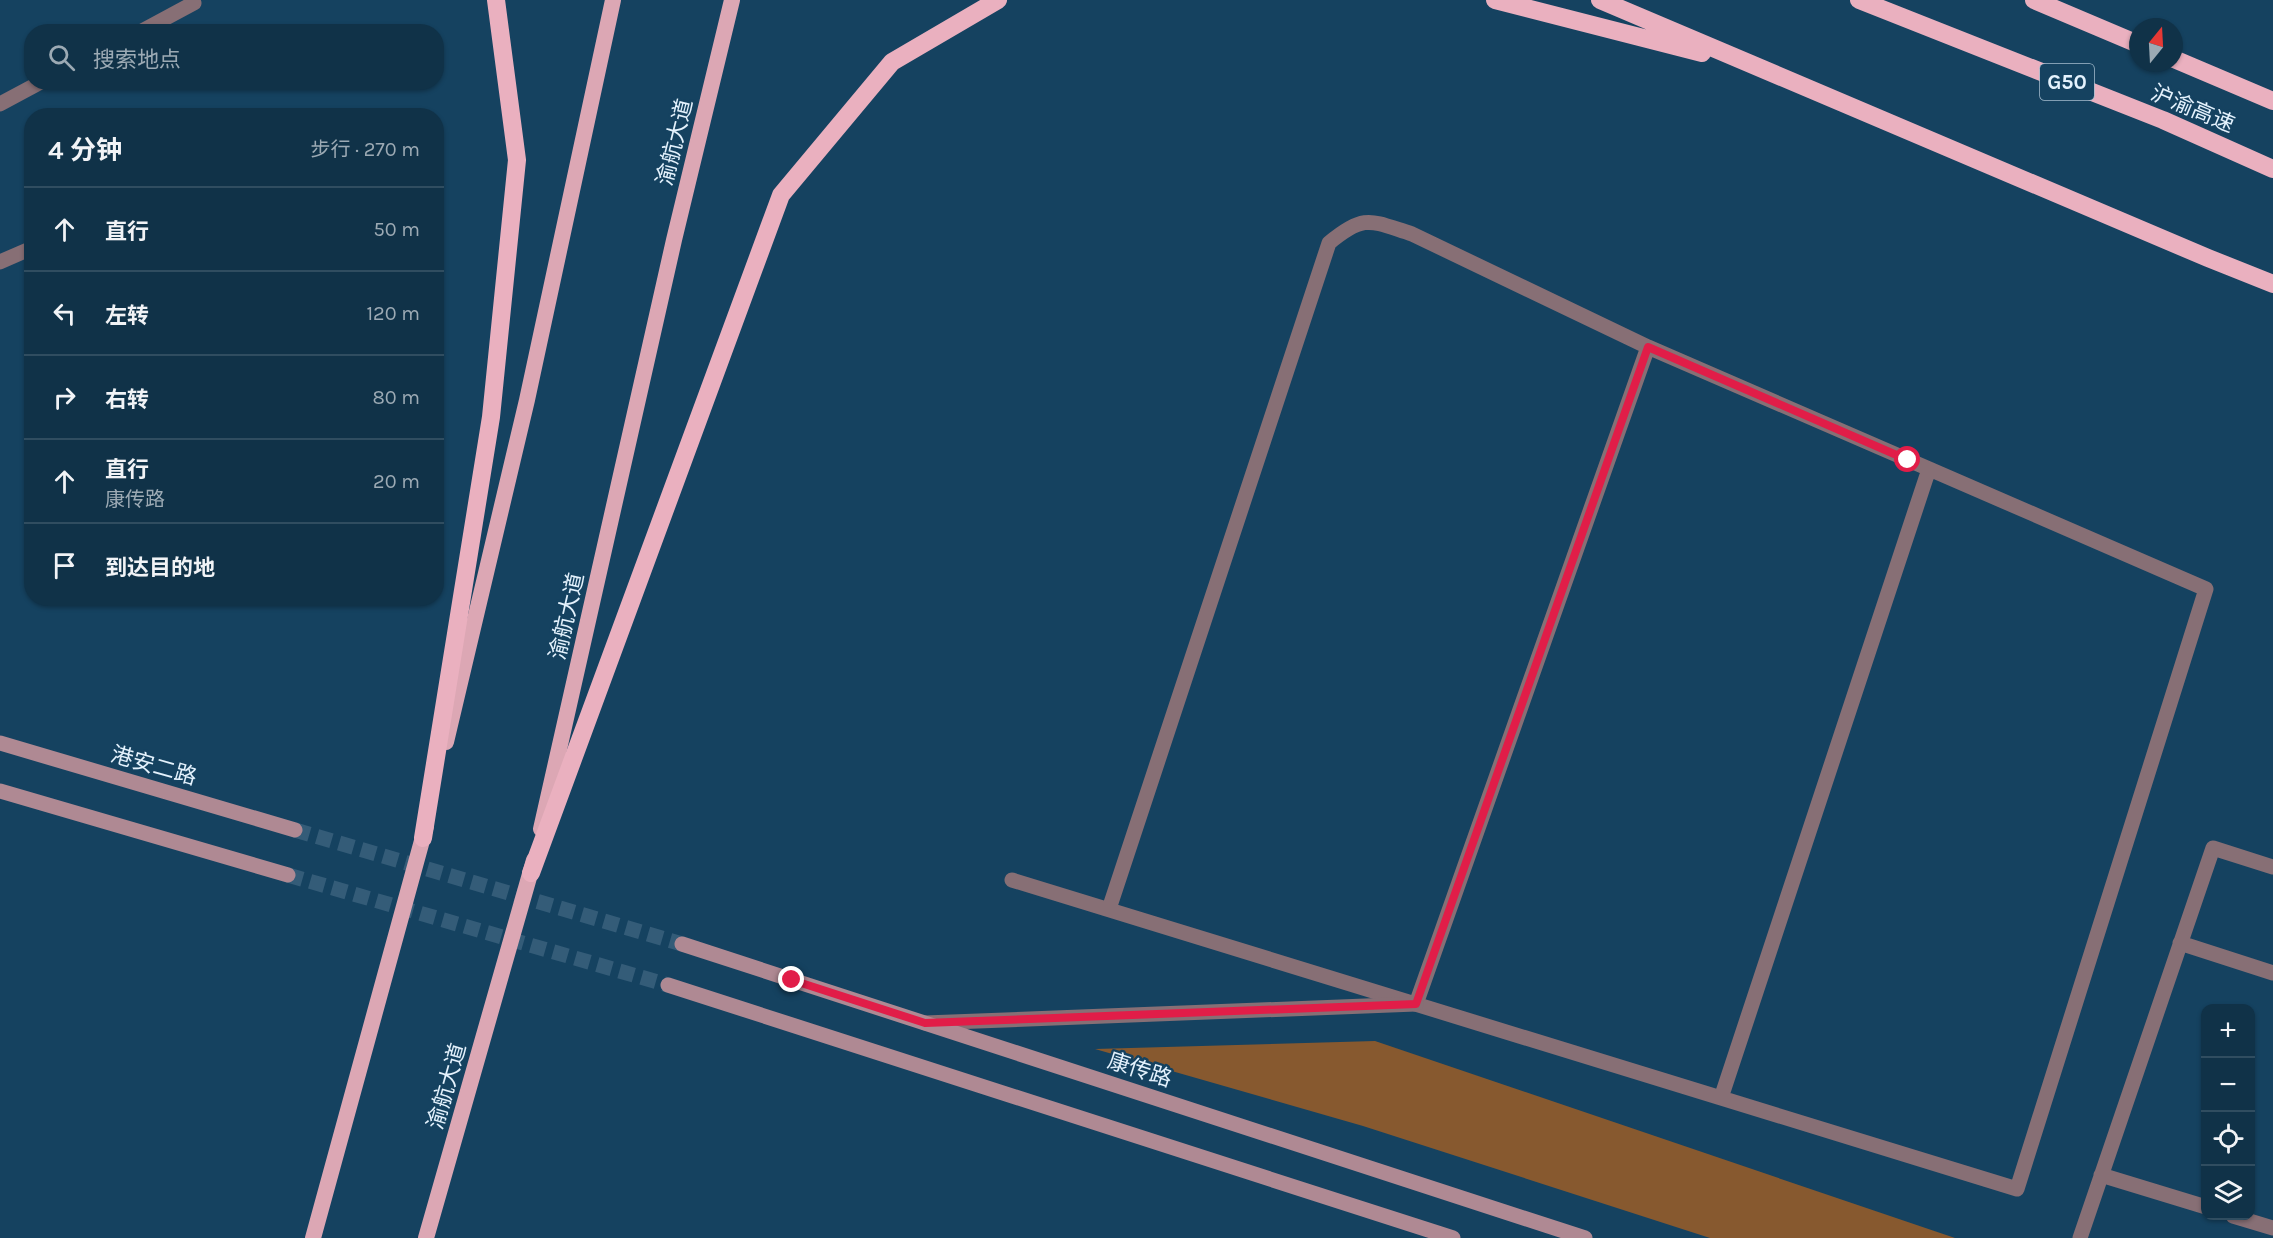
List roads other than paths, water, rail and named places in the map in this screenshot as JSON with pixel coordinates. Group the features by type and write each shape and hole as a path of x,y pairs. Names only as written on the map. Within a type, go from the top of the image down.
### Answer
{"highway":[{"path":"423,838 491,417 517,160 496,0"},
{"path":"313,1238 423,838 527,399 613,0"},
{"name":"渝航大道","path":"426,1238 531,873 674,240 732,0"},
{"path":"531,873 781,195 892,62 998,0"},
{"path":"1495,0 1759,68"},
{"path":"1600,0 2273,284"},
{"name":"沪渝高速","path":"1858,0 2163,120 2273,169"},
{"path":"2034,0 2129,40"},
{"name":"沪渝高速","path":"2183,63 2273,101"}],"main road":[{"name":"港安二路","path":"0,743 295,830"},
{"path":"0,791 288,875"},
{"name":"康传路","path":"681,944 1585,1238"},
{"path":"668,985 1453,1238"}],"street":[{"path":"155,24 194,3 192,0"},
{"path":"0,104 26,90"},
{"path":"1012,880 2017,1189 2206,588 1648,347 1412,234 1371,221 1349,226 1329,243 1109,909"},
{"path":"0,262 24,252"},
{"path":"1416,1004 1648,347"},
{"path":"1721,1098 1929,469"},
{"path":"2080,1238 2213,848 2273,867"},
{"path":"2180,943 2273,973"},
{"path":"925,1023 1416,1004"},
{"path":"2101,1175 2201,1206"},
{"path":"2248,1220 2273,1228"}],"tunnel":[{"path":"295,830 682,944"},
{"path":"288,875 668,985"}]}
